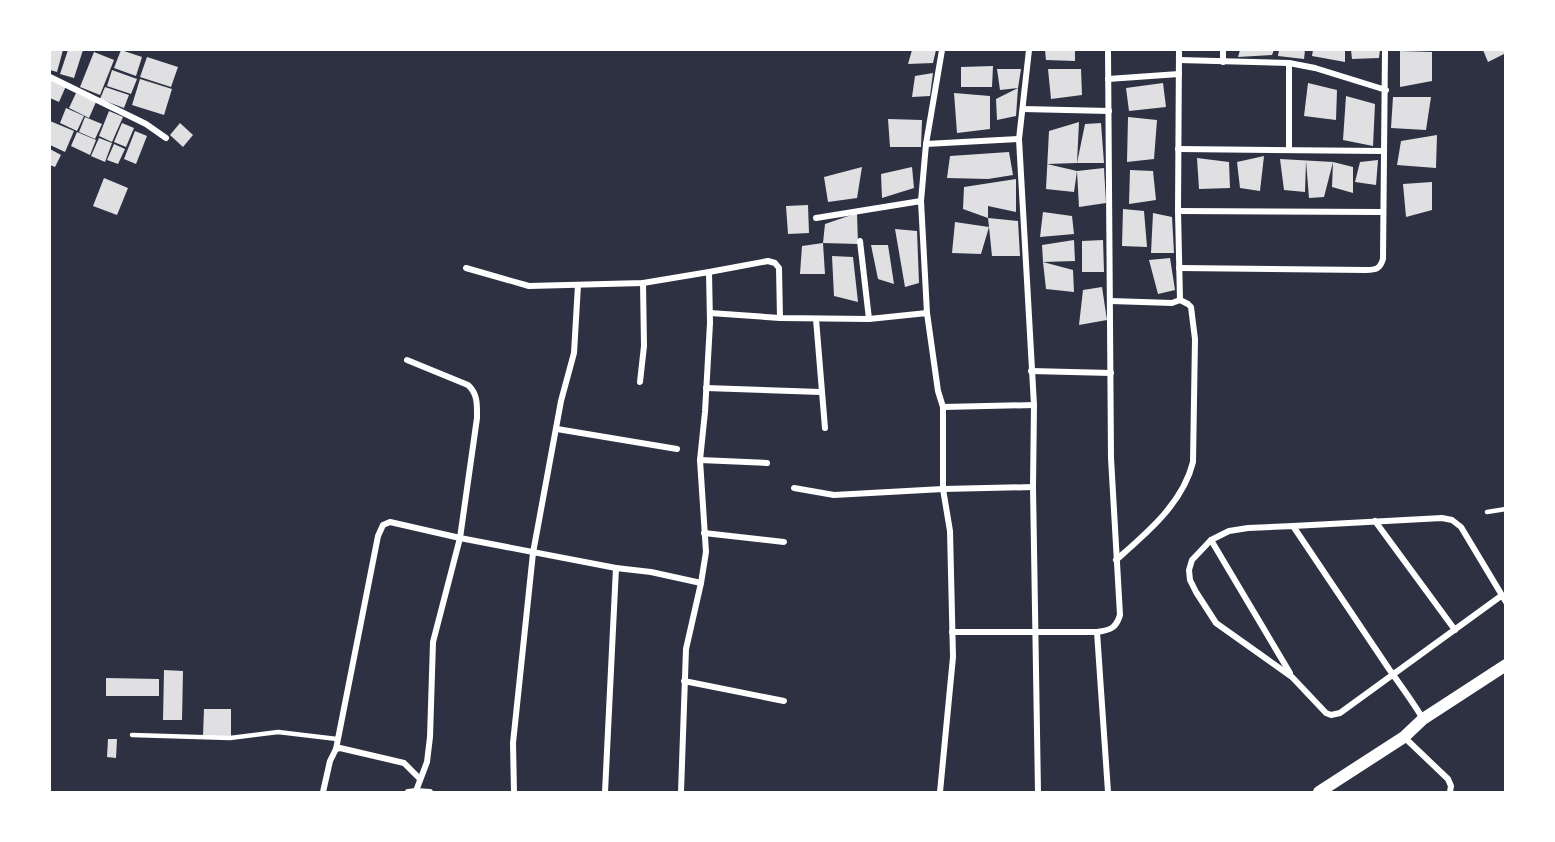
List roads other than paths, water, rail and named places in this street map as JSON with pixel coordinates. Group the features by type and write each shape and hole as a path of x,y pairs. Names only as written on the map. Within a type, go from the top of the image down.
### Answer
{"main road":[{"path":"1319,792 1404,737 1423,719 1506,664"}],"street":[{"path":"940,792 953,657 950,531 944,489 943,407 938,391 927,313 921,201 926,144 942,50"},
{"path":"1029,50 1019,139 1034,405 1033,487 1038,792"},
{"path":"952,632 1109,631 1117,626 1120,615 1111,458 1108,50"},
{"path":"1179,50 1180,300"},
{"path":"1222,62 1223,50"},
{"path":"1179,268 1375,270 1381,266 1383,259 1386,90 1384,50"},
{"path":"1179,60 1289,63 1315,68 1386,90"},
{"path":"1289,63 1289,149"},
{"path":"1108,79 1179,74"},
{"path":"50,77 146,124 166,138"},
{"path":"1023,109 1109,111"},
{"path":"926,144 1019,139"},
{"path":"1178,149 1384,151"},
{"path":"816,218 921,201"},
{"path":"1178,211 1383,212"},
{"path":"860,241 869,319"},
{"path":"466,268 528,286 578,285 643,283 768,261 780,268 780,318"},
{"path":"681,792 686,649 706,552 700,460 710,313 708,272"},
{"path":"640,382 644,346 643,283"},
{"path":"514,792 513,743 533,553 561,401 574,353 578,285"},
{"path":"1111,301 1172,303 1180,300 1191,308 1195,339 1193,462 1190,475 1182,491 1148,532 1116,560"},
{"path":"710,313 780,318 869,319 927,313"},
{"path":"816,319 825,428"},
{"path":"407,360 468,385 476,397 477,418 460,538 433,642 430,737 427,762 416,791"},
{"path":"1031,371 1111,373"},
{"path":"706,388 821,392"},
{"path":"943,407 1034,405"},
{"path":"557,429 677,449"},
{"path":"700,460 767,463"},
{"path":"794,488 834,495 1033,487"},
{"path":"1442,518 1452,520 1461,527 1503,599 1455,630 1341,714 1331,715 1326,713 1292,677 1216,623 1190,580 1189,570 1192,560 1210,540 1229,531 1293,526 1442,518"},
{"path":"1375,521 1455,630"},
{"path":"323,792 330,761 336,749 378,536 383,525 390,522 533,553 651,572 701,583"},
{"path":"1293,526 1423,719"},
{"path":"704,533 784,542"},
{"path":"1210,540 1292,677"},
{"path":"604,792 616,568"},
{"path":"1097,632 1108,792"},
{"path":"684,681 784,701"},
{"path":"1404,737 1448,779 1451,786 1450,792"},
{"path":"336,749 380,756 404,763 420,779"},
{"path":"408,792 430,792"}],"lane":[{"path":"1487,512 1506,509"},
{"path":"132,735 230,738 278,732 337,739"}]}
